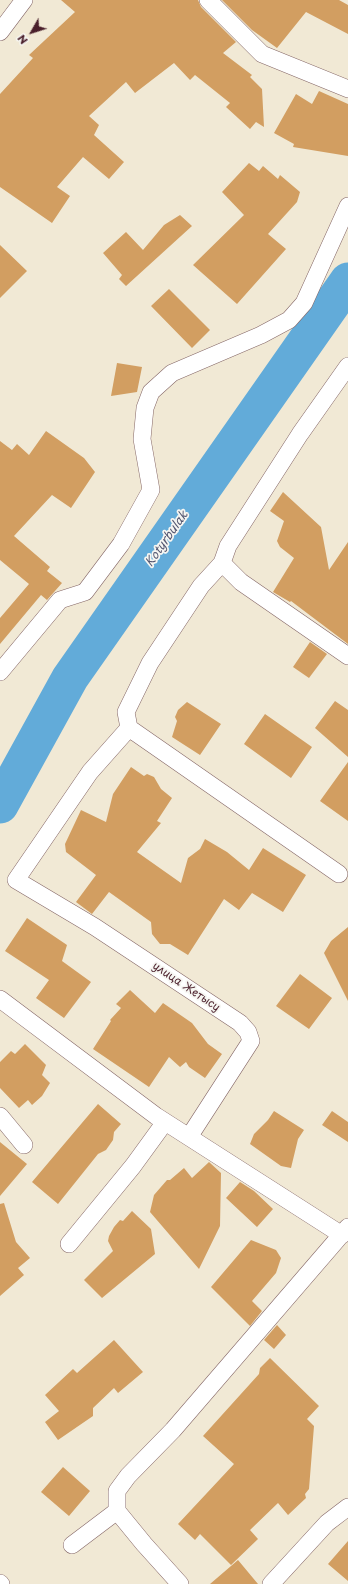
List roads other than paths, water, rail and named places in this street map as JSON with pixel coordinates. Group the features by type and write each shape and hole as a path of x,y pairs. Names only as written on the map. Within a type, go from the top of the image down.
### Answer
{"street":[{"path":"0,32 24,0"},
{"path":"208,0 262,54 348,89"},
{"path":"0,672 60,600 85,592 122,544 151,490 142,439 145,408 151,392 172,373 261,335 288,320 304,303 348,206"},
{"path":"339,874 129,728 126,712 150,663 201,586 222,563 228,546 300,434 348,366"},
{"path":"222,563 241,582 348,656"},
{"name":"улица Жетысу","path":"129,728 90,772 16,880 95,927 240,1023 248,1032 251,1041 189,1137"},
{"path":"0,999 165,1122 345,1231 173,1430 128,1476 117,1491 117,1511 180,1584"},
{"path":"0,1116 24,1145"},
{"path":"69,1244 133,1166 165,1122"},
{"path":"271,1584 327,1523 348,1507"},
{"path":"72,1545 117,1511"}],"waterway":[{"name":"Kotyrbulak","path":"0,805 70,678 348,281"}]}
